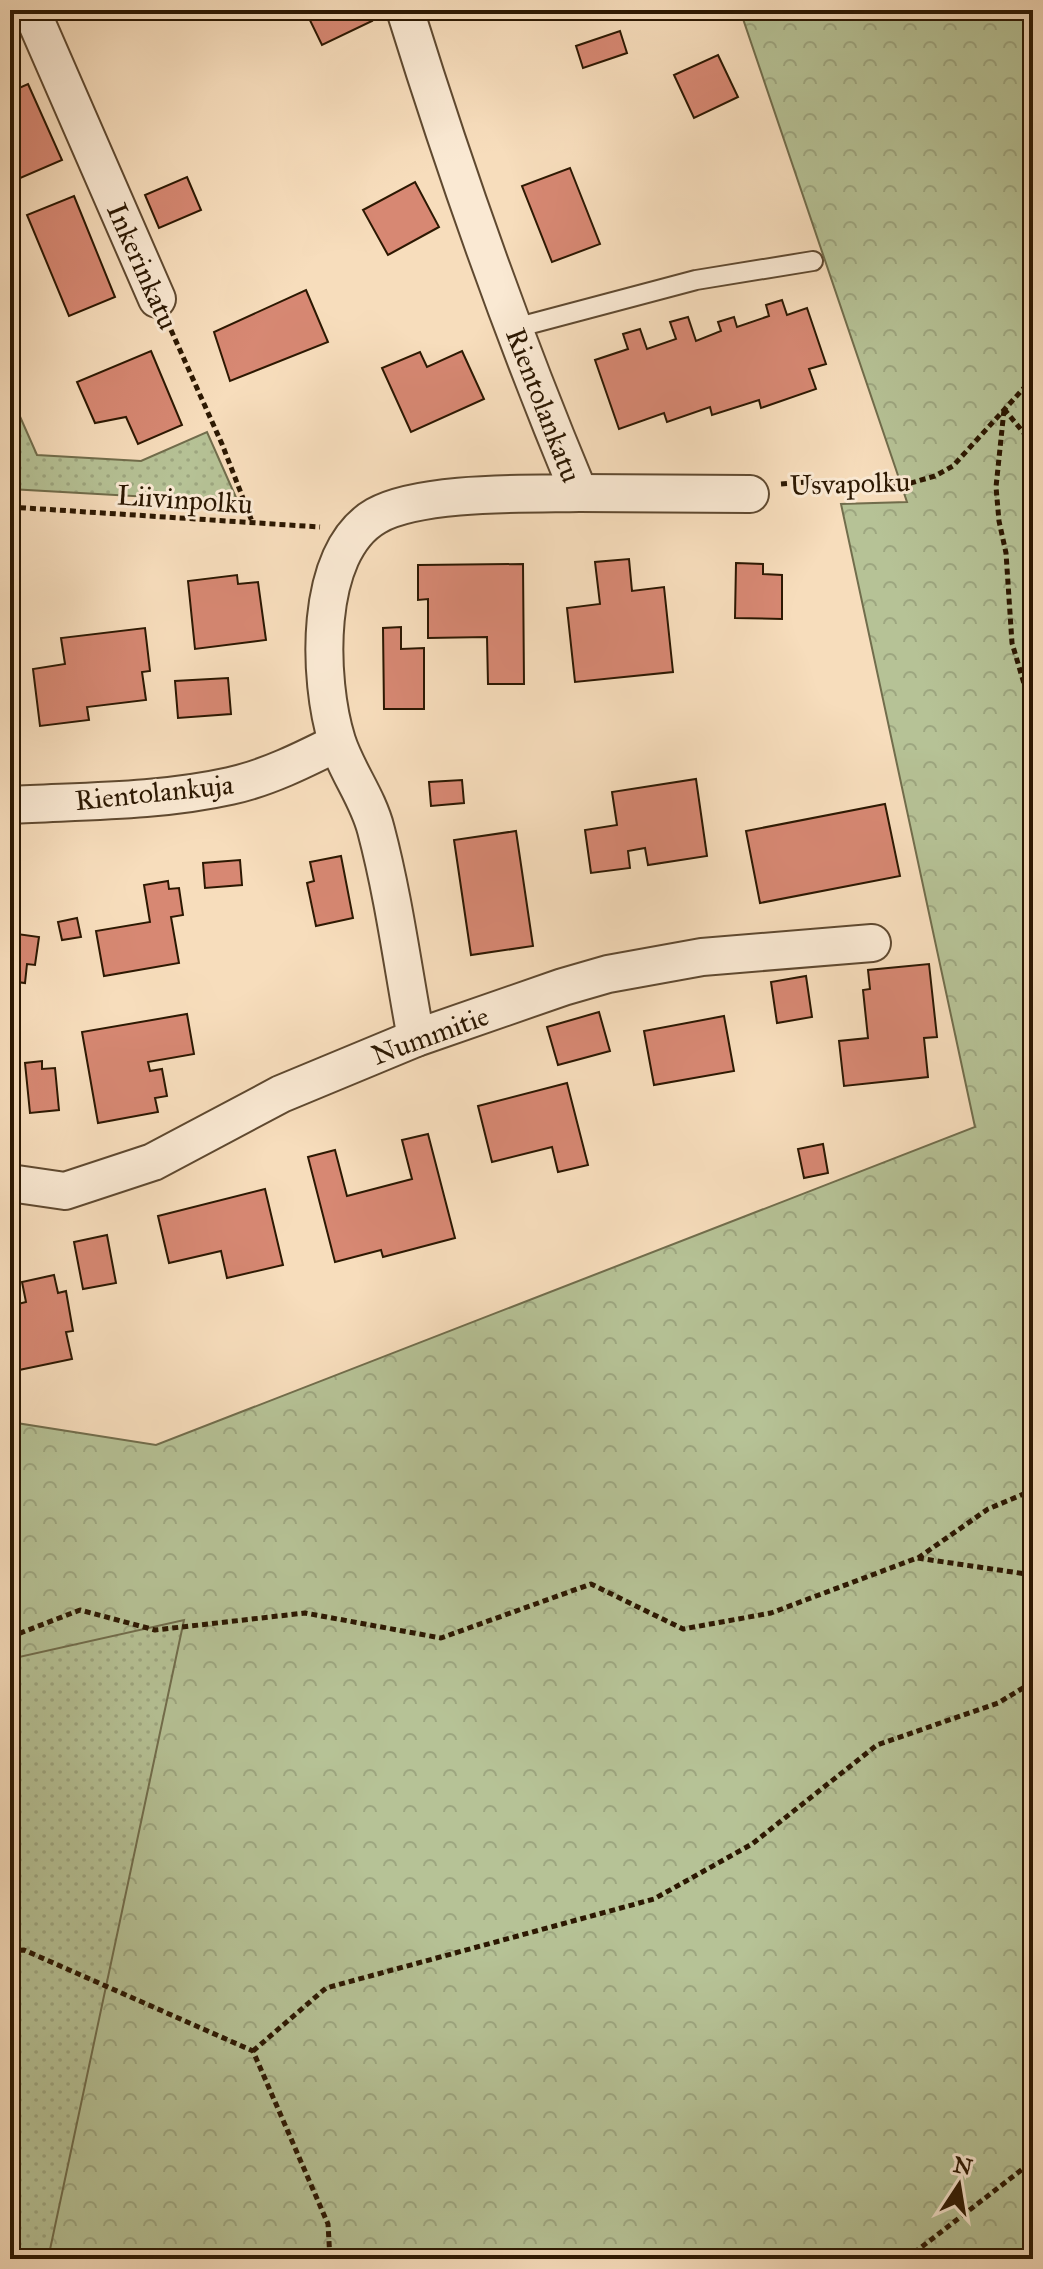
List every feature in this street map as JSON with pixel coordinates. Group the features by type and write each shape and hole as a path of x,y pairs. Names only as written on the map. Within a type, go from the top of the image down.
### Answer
{"street":[{"name":"Inkerinkatu","path":"31,10 157,299"},
{"name":"Rientolankatu","path":"358,528 378,515 429,501 496,495 579,493 534,385 442,126 405,10"},
{"name":"Usvapolku","path":"579,493 750,494"},
{"path":"358,528 343,551 334,578 325,634 327,689 337,743 375,826 416,1038"},
{"name":"Rientolankuja","path":"10,805 154,797 232,786 265,776 337,743"},
{"name":"Nummitie","path":"10,1183 65,1191 153,1162 281,1094 416,1038 563,987 639,968 702,957 872,943"}],"lane":[{"path":"515,328 696,280 813,261"}],"path":[{"name":"Inkerinkatu","path":"157,299 222,444 253,524"},
{"name":"Usvapolku","path":"750,494 798,481 897,487 917,483 953,466 1033,378"},
{"path":"1004,409 1033,444"},
{"path":"1004,409 996,487 999,521 1006,553 1012,643 1033,714"},
{"name":"Liivinpolku","path":"10,507 358,528"},
{"path":"10,1637 80,1610 155,1630 305,1613 441,1638 591,1584 683,1629 771,1613 917,1558 988,1509 1033,1490"},
{"path":"917,1558 1033,1575"},
{"path":"253,2051 326,1988 654,1899 752,1844 877,1745 998,1703 1033,1682"},
{"path":"10,1951 24,1950 253,2051 328,2224 330,2259"},
{"path":"906,2259 1033,2161"}],"green space":[{"path":"740,10 1033,10 1033,2259 10,2259 10,1422 156,1445 975,1127 841,504 907,502"},
{"path":"10,394 37,455 141,461 207,432 238,502 10,489"},
{"path":"184,1620 48,2259 10,2259 10,1659"}],"building":[{"path":"305,10 367,10 372,21 322,45"},
{"path":"620,31 627,53 583,68 576,46"},
{"path":"718,55 738,97 694,118 674,75"},
{"path":"28,84 62,160 11,182 10,92"},
{"path":"570,168 600,244 552,262 522,186"},
{"path":"187,177 201,210 159,228 145,195"},
{"path":"415,182 439,227 388,255 363,210"},
{"path":"74,196 115,297 69,316 27,215"},
{"path":"306,290 328,342 230,381 214,332"},
{"path":"782,300 787,315 807,308 826,364 809,369 816,389 761,408 759,400 712,415 710,407 667,422 664,413 619,429 595,360 628,349 623,334 640,329 647,349 676,339 670,322 688,317 696,341 721,331 718,322 734,317 737,327 769,316 766,305"},
{"path":"151,351 182,425 138,444 126,417 95,423 77,382"},
{"path":"462,351 484,399 411,432 382,368 420,352 427,367"},
{"path":"629,559 632,591 664,587 673,672 575,682 567,608 600,604 595,562"},
{"path":"736,563 763,564 763,574 782,575 782,619 735,618"},
{"path":"523,564 524,684 488,684 487,637 428,638 428,599 418,600 418,565"},
{"path":"237,575 238,584 258,582 266,640 195,649 188,581"},
{"path":"401,627 401,649 424,648 424,709 384,709 383,628"},
{"path":"145,628 150,671 142,672 146,700 87,707 89,720 40,726 33,669 65,664 61,638"},
{"path":"228,678 231,714 178,718 175,681"},
{"path":"696,779 707,856 648,865 645,848 628,851 630,868 591,873 585,830 617,825 612,792"},
{"path":"462,780 464,803 431,806 429,782"},
{"path":"885,804 900,876 760,903 746,831"},
{"path":"516,831 533,946 471,955 454,840"},
{"path":"341,856 353,918 316,926 307,883 314,881 310,862"},
{"path":"240,860 242,885 205,888 203,863"},
{"path":"168,881 169,889 179,888 183,915 171,917 179,963 104,976 96,931 150,922 144,885"},
{"path":"77,918 81,937 62,940 58,922"},
{"path":"10,933 39,937 35,965 27,964 25,983 10,981"},
{"path":"929,964 937,1037 924,1038 928,1077 844,1086 839,1041 868,1038 863,990 870,989 868,970"},
{"path":"806,976 812,1017 777,1023 771,982"},
{"path":"599,1012 610,1051 558,1065 547,1027"},
{"path":"187,1014 194,1054 148,1062 150,1071 162,1069 167,1096 155,1098 158,1112 98,1123 82,1032"},
{"path":"724,1016 734,1071 654,1085 644,1031"},
{"path":"42,1061 42,1069 55,1068 59,1110 30,1113 25,1063"},
{"path":"567,1083 588,1165 558,1172 552,1147 492,1162 478,1106"},
{"path":"428,1134 455,1238 383,1257 381,1250 335,1262 308,1157 335,1150 347,1196 412,1179 402,1140"},
{"path":"823,1144 828,1173 804,1178 798,1149"},
{"path":"265,1189 283,1265 227,1278 221,1251 169,1263 158,1216"},
{"path":"107,1235 116,1283 83,1289 74,1242"},
{"path":"54,1275 58,1293 66,1291 73,1331 66,1332 72,1359 19,1370 10,1324 10,1306 26,1302 22,1282"}]}
